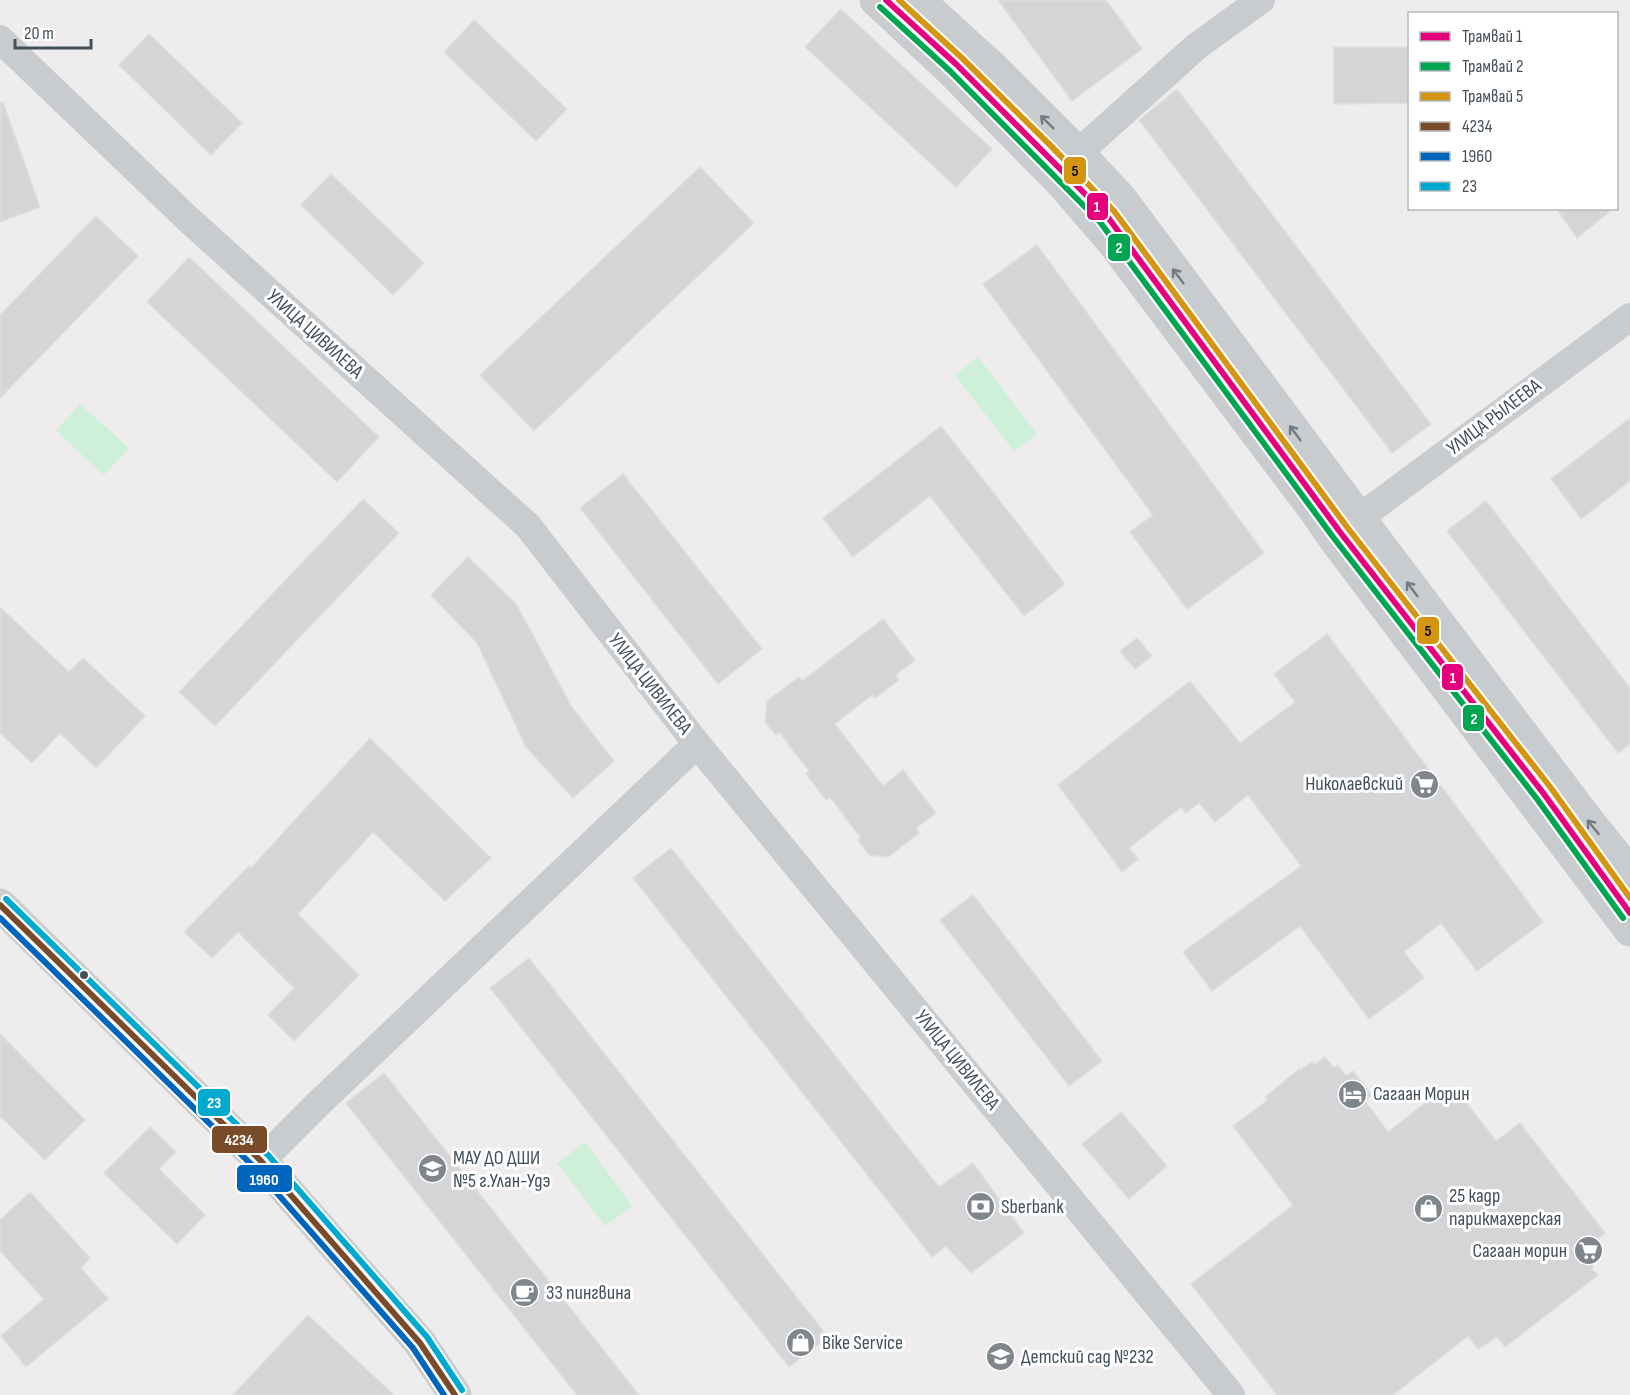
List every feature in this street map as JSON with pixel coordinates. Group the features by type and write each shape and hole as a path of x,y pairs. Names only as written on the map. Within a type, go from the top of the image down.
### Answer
{"main road":[{"path":"0,905 261,1161 420,1343 455,1395"}],"street":[{"path":"876,0 952,71 1062,183 1113,242 1630,930"},
{"path":"918,0 994,69 1121,199 1359,518 1588,821 1630,873"},
{"path":"1078,153 1197,46 1261,0"},
{"name":"УЛИЦА ЦИВИЛЕВА","path":"0,39 189,220 528,526 697,744 1231,1395"},
{"name":"УЛИЦА РЫЛЕЕВА","path":"1359,518 1630,317"},
{"path":"261,1161 302,1119 697,744"}],"green space":[{"path":"978,357 1037,434 1014,451 955,375"},
{"path":"80,404 129,448 104,475 56,431"},
{"path":"585,1142 632,1206 605,1226 557,1163"}],"building":[{"path":"998,0 1106,0 1142,49 1072,101"},
{"path":"841,9 992,149 956,187 805,47"},
{"path":"474,20 567,109 536,141 444,52"},
{"path":"149,34 242,123 211,155 119,65"},
{"path":"1334,47 1408,47 1408,103 1334,104"},
{"path":"1177,89 1431,424 1392,453 1139,120"},
{"path":"3,102 40,207 0,222 0,103"},
{"path":"700,167 754,223 534,431 480,375"},
{"path":"331,174 424,263 393,295 301,205"},
{"path":"1557,210 1612,210 1577,238"},
{"path":"96,216 138,256 0,398 0,315"},
{"path":"1037,245 1264,553 1187,609 1130,532 1153,515 983,284"},
{"path":"189,257 379,437 337,482 147,302"},
{"path":"1630,418 1630,481 1581,519 1551,479"},
{"path":"941,426 1065,584 1024,616 930,496 853,557 823,518"},
{"path":"623,474 762,649 718,684 580,508"},
{"path":"363,499 399,533 215,726 179,692"},
{"path":"1486,501 1630,688 1630,744 1618,753 1447,531"},
{"path":"468,557 516,604 572,707 614,761 573,798 526,747 477,643 431,595"},
{"path":"0,607 69,672 83,658 145,716 96,768 60,733 32,763 0,733"},
{"path":"883,619 915,660 896,675 899,680 875,698 872,695 835,724 883,786 903,770 936,813 916,828 919,833 888,857 869,855 858,840 861,838 830,797 826,800 806,774 809,771 779,732 776,735 765,722 767,701 799,677 802,681"},
{"path":"1327,634 1543,922 1477,971 1441,923 1404,952 1424,978 1369,1019 1300,926 1212,991 1183,952 1301,866 1248,795 1215,822 1199,803 1186,813 1181,807 1129,848 1138,859 1122,872 1058,785 1190,681 1240,743 1295,702 1274,674"},
{"path":"1137,638 1152,656 1135,669 1120,651"},
{"path":"370,738 491,858 445,901 373,832 298,914 359,975 294,1041 268,1015 294,988 238,932 212,958 184,932 249,866 251,868"},
{"path":"671,848 939,1187 973,1163 1024,1233 971,1273 946,1246 932,1257 633,878"},
{"path":"973,895 1102,1061 1069,1086 940,920"},
{"path":"529,958 828,1337 789,1367 490,988"},
{"path":"0,1034 85,1120 45,1160 0,1116"},
{"path":"1325,1057 1334,1068 1338,1065 1346,1076 1353,1071 1372,1095 1365,1101 1388,1132 1443,1089 1450,1099 1459,1093 1496,1141 1520,1123 1605,1233 1599,1238 1592,1269 1598,1275 1505,1347 1497,1337 1478,1349 1468,1336 1393,1395 1277,1395 1191,1284 1293,1205 1233,1126 1268,1100 1265,1097 1299,1069 1312,1062 1314,1065"},
{"path":"384,1073 639,1395 577,1395 346,1103"},
{"path":"1121,1112 1167,1166 1129,1199 1082,1144"},
{"path":"150,1127 176,1152 159,1169 205,1215 177,1244 104,1173"},
{"path":"30,1192 90,1258 81,1268 108,1299 26,1367 1,1336 44,1299 0,1251 0,1220"},
{"path":"308,1315 394,1395 233,1395"}],"tram line":[{"name":"1","path":"886,0 956,64 1107,216 1340,532 1544,794 1630,913"},
{"name":"5","path":"899,0 962,58 1114,211 1347,527 1551,788 1630,898"},
{"name":"2","path":"880,7 950,71 1100,222 1333,537 1537,799 1623,918"}],"transit line":[{"name":"23","path":"6,899 268,1155 427,1337 462,1390"},
{"name":"4234","path":"0,905 261,1161 420,1343 455,1395"},
{"name":"1960","path":"0,918 254,1167 413,1348 444,1395"}],"place":[{"name":"Николаевский","path":"1424,784"},
{"name":"Сагаан Морин","path":"1352,1094"},
{"name":"МАУ ДО ДШИ №5 г.Улан-Удэ","path":"432,1169"},
{"name":"Sberbank","path":"980,1207"},
{"name":"25 кадр парикмахерская","path":"1428,1208"},
{"name":"Сагаан морин","path":"1588,1251"},
{"name":"33 пингвина","path":"525,1293"},
{"name":"Bike Service","path":"801,1343"},
{"name":"Детский сад №232","path":"1000,1357"}]}
